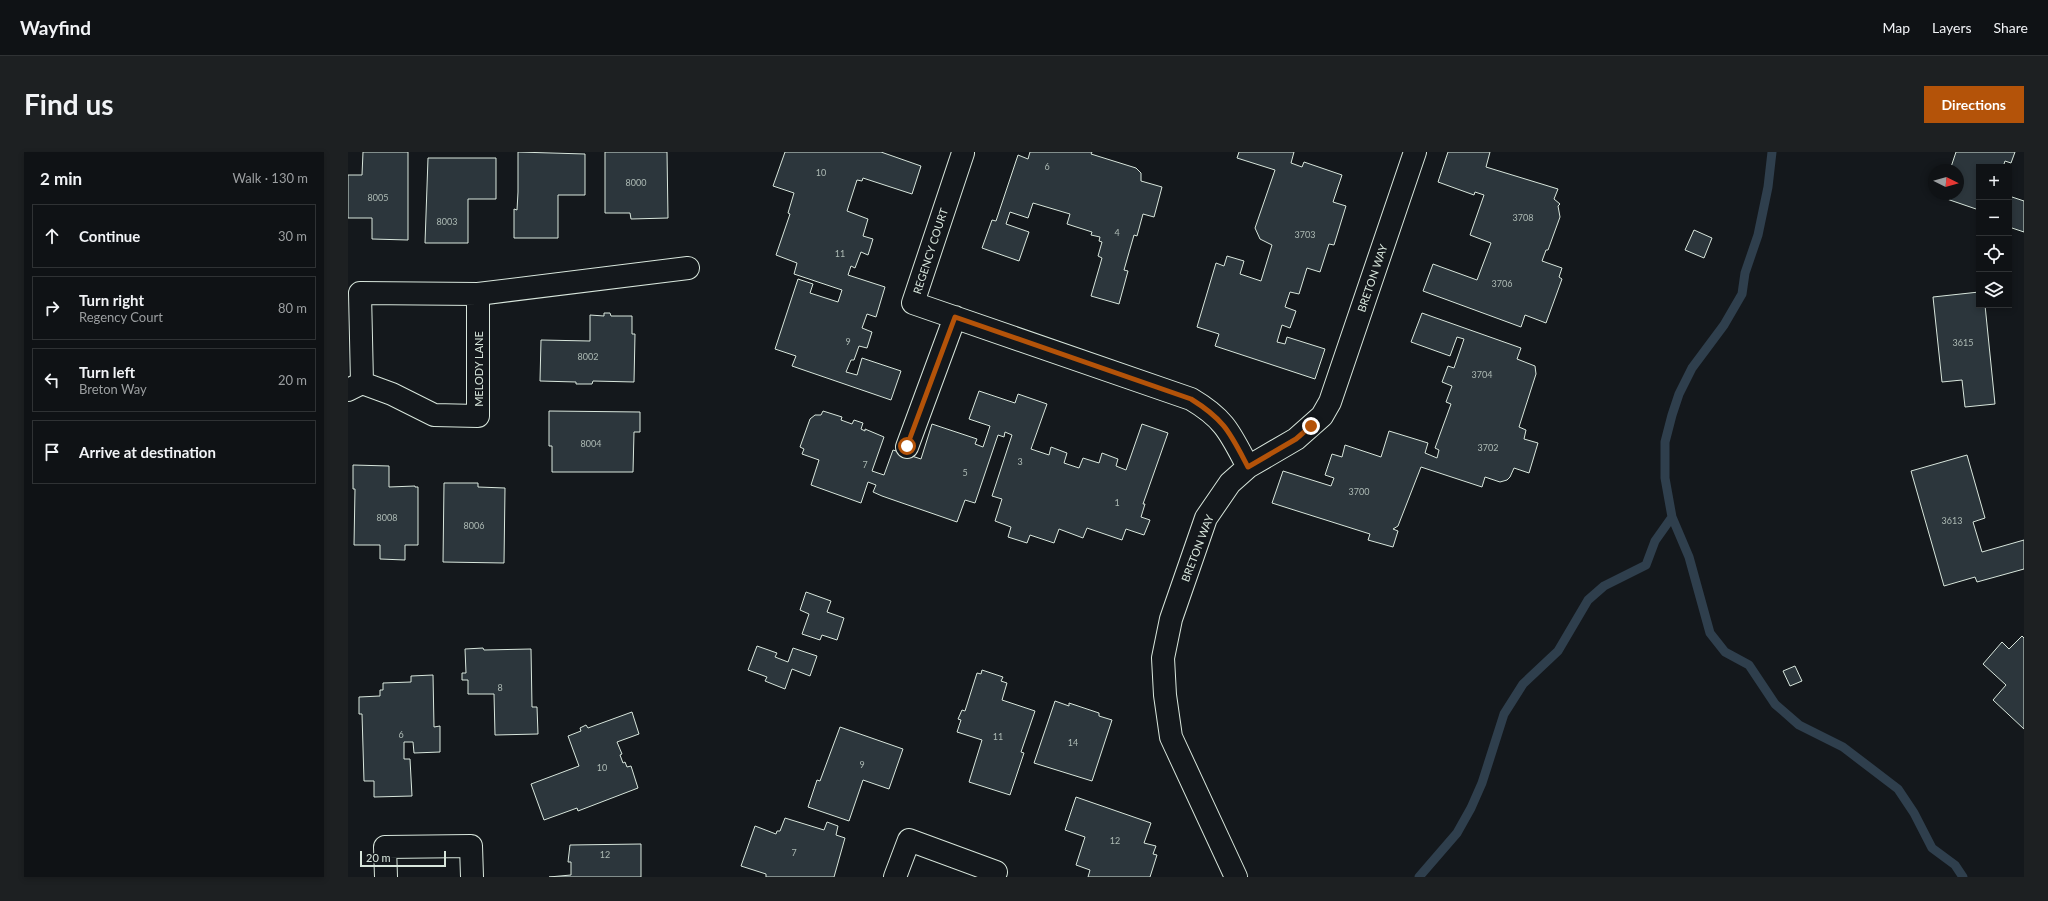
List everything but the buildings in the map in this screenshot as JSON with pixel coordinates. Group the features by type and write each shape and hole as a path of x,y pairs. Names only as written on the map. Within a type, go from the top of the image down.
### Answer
{"street":[{"name":"BRETON WAY","path":"1236,877 1171,737 1165,695 1163,658 1171,619 1206,518 1230,483 1248,467 1296,439 1322,416 1330,402 1415,152"},
{"name":"REGENCY COURT","path":"963,153 913,303 1191,399 1211,411 1228,429 1248,467"},
{"name":"MELODY LANE","path":"478,294 478,416 434,415 392,394 355,387 360,293 478,294 688,268"},
{"path":"907,446 955,317"},
{"path":"895,877 909,840 996,872 994,877"},
{"path":"386,877 385,847 471,846 472,877"}],"waterway":[{"path":"1772,152 1768,187 1758,235 1745,273 1742,294 1724,325 1692,368 1679,394 1672,415 1665,442 1665,478 1672,517 1689,557 1710,633 1725,652 1749,665 1775,704 1799,725 1843,747 1898,789 1914,813 1932,848 1955,865 1963,877"},
{"path":"1419,877 1457,833 1471,808 1482,783 1504,714 1523,684 1558,651 1588,600 1604,586 1646,565 1655,541 1672,517"}],"route":[{"path":"907,446 955,317 1171,390 1191,399 1211,411 1228,429 1248,467 1296,439 1311,426"}]}
